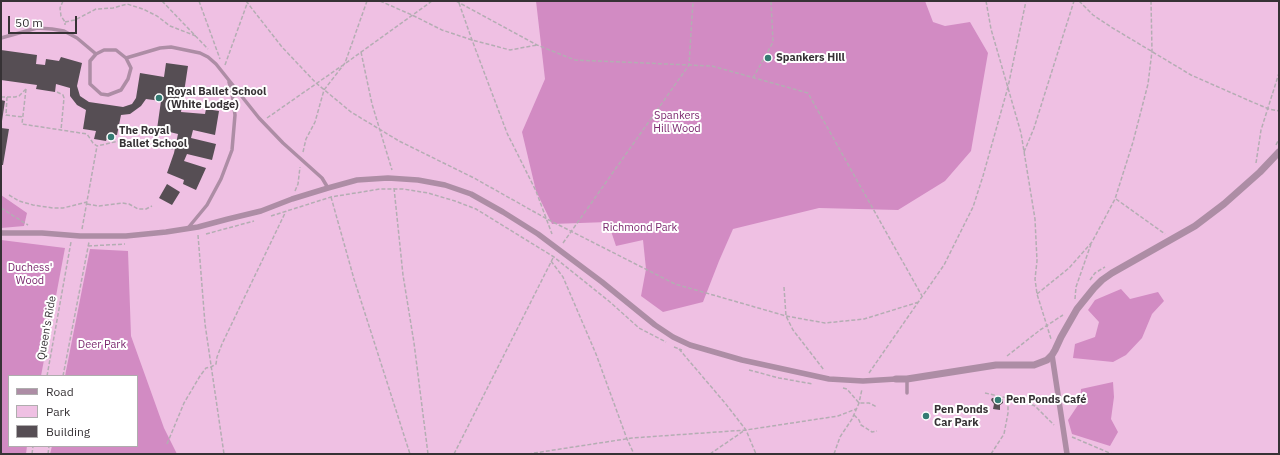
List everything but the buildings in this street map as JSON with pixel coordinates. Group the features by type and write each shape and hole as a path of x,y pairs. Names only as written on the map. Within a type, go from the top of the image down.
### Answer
{"street":[{"path":"1,233 42,233 71,236 126,236 166,232 198,227 260,211 292,199 357,180 393,178 418,180 444,185 471,194 503,212 538,234 602,282 655,325 673,337 690,345 707,351 831,380 863,381 907,379 996,365 1034,365 1047,360 1054,352 1077,309 1088,294 1102,280 1194,226 1224,204 1260,172 1279,152"},
{"path":"1054,352 1067,454"}],"lane":[{"path":"1,38 37,28 64,31 77,38 96,54"},
{"path":"126,58 160,48 171,47 183,48 208,57 216,64 228,81 262,121 301,160 322,178 328,188"},
{"path":"104,50 116,50 126,58 131,68 128,79 121,90 108,95 101,94 90,84 90,61 96,54 104,50"},
{"path":"188,228 207,205 221,179 232,150 235,115 232,93 228,81"},
{"path":"907,379 907,393"}],"path":[{"path":"63,1 60,8 61,16 65,22 64,31"},
{"path":"162,1 211,53"},
{"path":"199,1 224,69 247,2"},
{"path":"167,444 184,403 206,368 216,364 217,357 229,329 292,199 298,184 301,160 306,139 315,122 324,90 345,63 367,1"},
{"path":"380,1 412,14 442,30 472,40 510,50 537,45"},
{"path":"262,121 432,1"},
{"path":"454,454 558,249 689,65 693,1"},
{"path":"753,78 773,42 771,1"},
{"path":"986,1 992,29 1021,133 1035,219 1037,261 1035,279 1037,294 1054,352"},
{"path":"834,454 840,437 854,415 859,403 863,381 944,265 973,207 1008,87 1026,1"},
{"path":"1024,152 1034,128 1074,1"},
{"path":"1078,1 1099,19 1191,75 1269,109 1279,111"},
{"path":"1075,299 1076,287 1092,242 1115,199 1133,142 1148,84 1152,51 1151,1"},
{"path":"247,2 282,47 316,83 351,112 399,141 474,178 571,231 675,284 786,316 825,323 864,319 919,302"},
{"path":"458,2 537,45 575,60 712,66 808,93 922,296"},
{"path":"458,2 507,133 536,190 558,249"},
{"path":"65,22 75,20 96,9 113,8 127,4 143,9 158,16 170,26 196,36"},
{"path":"361,52 372,104 392,168 403,275 414,343 428,454"},
{"path":"217,58 222,64"},
{"path":"1256,165 1261,130 1269,109 1279,73"},
{"path":"1,97 19,96 26,89 22,124 87,134 97,146"},
{"path":"57,92 63,95 64,98 61,130"},
{"path":"7,97 6,115 23,117"},
{"path":"97,146 118,141 173,149"},
{"path":"80,236 97,146"},
{"path":"328,188 354,279 410,454"},
{"path":"268,217 331,197 380,188 394,188 428,193 455,201 476,209 554,257 610,302 639,328 665,342"},
{"path":"9,195 19,201 53,208 63,208 87,203 99,206 122,203 138,209 146,210 152,206"},
{"path":"1115,199 1165,234"},
{"path":"1,208 28,225"},
{"path":"192,236 256,221"},
{"path":"198,235 204,324 224,454"},
{"name":"Queen's Ride","path":"47,375 71,236"},
{"path":"63,375 90,236"},
{"path":"1037,294 1069,268 1092,242"},
{"path":"88,246 125,244"},
{"path":"551,262 564,277 596,354 627,439 634,454"},
{"path":"784,287 786,316 793,330 831,380"},
{"path":"672,346 686,351"},
{"path":"679,349 746,430 756,454"},
{"path":"749,370 779,378 817,384"},
{"path":"840,387 847,389 859,403 869,403 877,407"},
{"path":"985,393 1019,400 1035,406 1055,426 1064,428 1073,438 1112,454"},
{"path":"991,454 1004,434 1008,413 1008,398"},
{"path":"528,454 627,439 746,430 838,416 856,409"},
{"path":"854,415 859,420 861,425 872,432 877,431"},
{"path":"710,454 746,430"}],"green space":[{"name":"Richmond Park","path":"1,1 1279,1 1279,454 1,454"},
{"name":"Spankers Hill Wood","path":"536,1 925,1 933,22 945,26 970,22 988,53 971,151 945,181 898,210 819,208 733,229 703,302 663,312 641,296 646,269 643,240 616,246 608,222 552,224 536,191 522,132 545,79"},
{"path":"1,195 27,213 24,226 1,228"},
{"name":"Duchess' Wood","path":"1,240 65,248 41,375 8,375 8,447 27,447 26,454 1,454"},
{"name":"Deer Park","path":"90,249 128,251 131,336 164,428 177,454 50,454 52,447 138,447 138,375 65,375"},
{"path":"1121,289 1130,299 1158,292 1164,301 1152,314 1142,338 1126,355 1113,362 1073,358 1075,344 1095,337 1099,322 1088,310 1095,300"},
{"path":"1113,382 1114,397 1111,419 1118,432 1110,446 1072,434 1068,420 1080,402 1081,389"}],"place":[{"name":"Spankers Hill","path":"768,58"},
{"name":"Royal Ballet School (White Lodge)","path":"159,98"},
{"name":"The Royal Ballet School","path":"111,137"},
{"name":"Pen Ponds Café","path":"998,400"},
{"name":"Pen Ponds Car Park","path":"926,416"}]}
